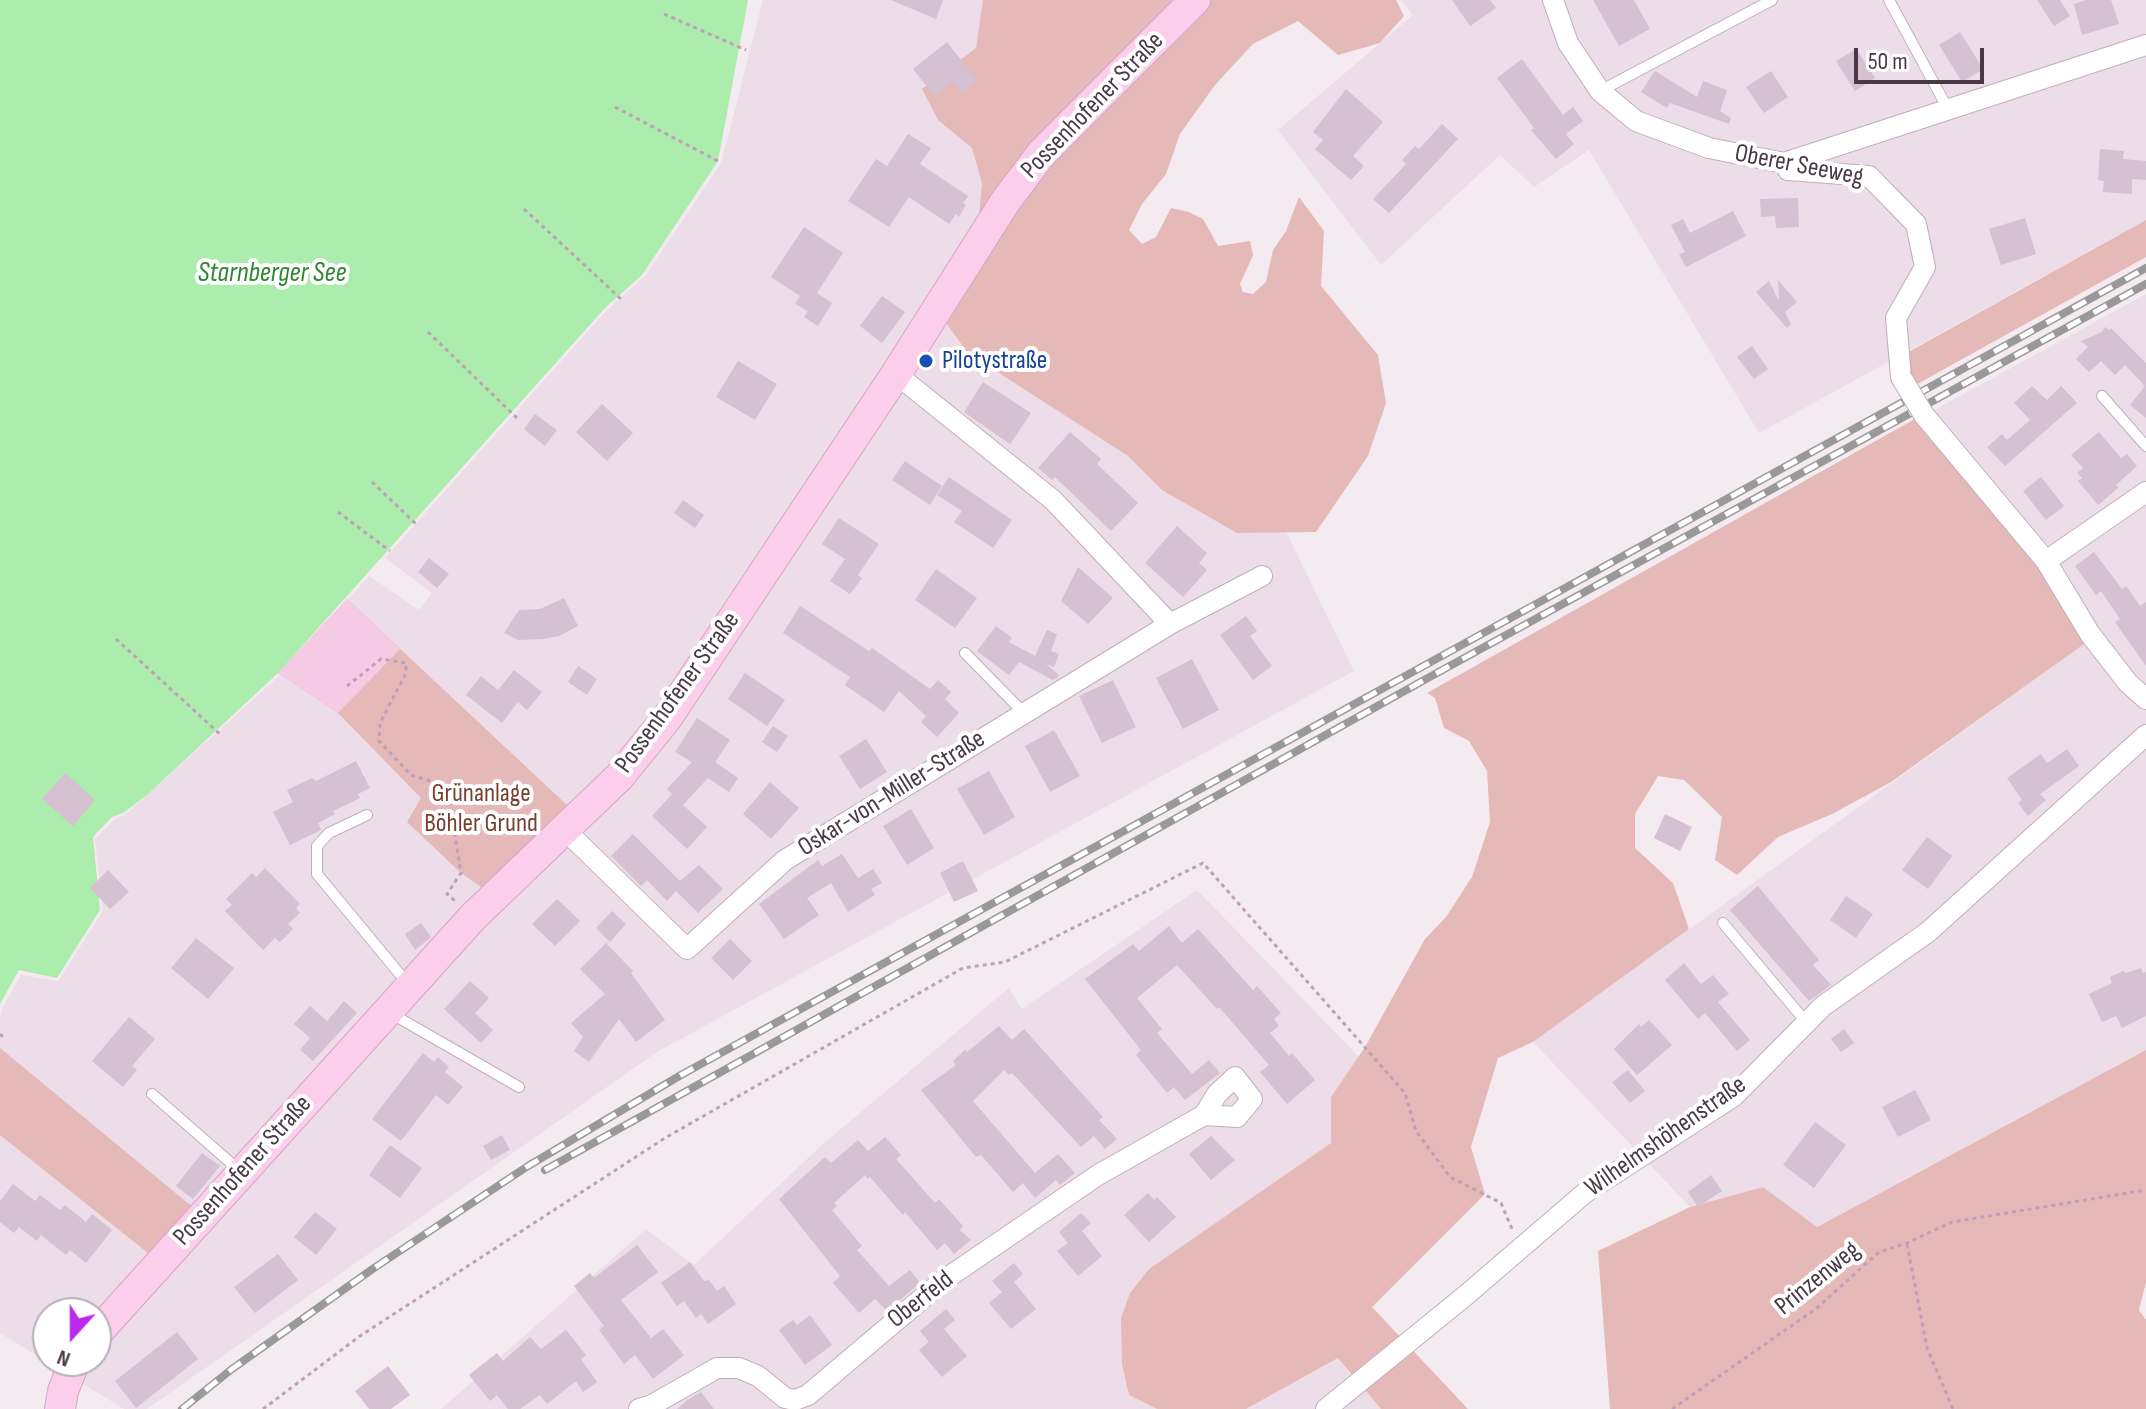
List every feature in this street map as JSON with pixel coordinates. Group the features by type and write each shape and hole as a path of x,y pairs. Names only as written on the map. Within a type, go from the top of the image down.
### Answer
{"main road":[{"name":"Possenhofener Straße","path":"112,1316 473,917 619,777 667,718 896,374 1005,202 1042,153 1195,0"},
{"path":"60,1409 69,1377"}],"street":[{"name":"Oberer Seeweg","path":"1553,0 1568,43 1600,91 1636,121 1709,148 1784,163 1788,170 1869,176 1916,224 1925,267 1896,318 1901,377 1924,415 2046,561 2090,634 2128,683 2146,699"},
{"path":"1784,163 2146,45"},
{"path":"896,374 1053,500 1170,624"},
{"path":"2046,561 2146,492"},
{"name":"Oskar-von-Miller-Straße","path":"565,830 687,949 785,860 1170,624 1262,576"},
{"name":"Wilhelmshöhenstraße","path":"1326,1409 1586,1192 1734,1096 1823,1006 1928,932 2146,735"},
{"name":"Oberfeld","path":"639,1409 652,1405 717,1368 739,1368 758,1376 785,1398 795,1400 808,1395 944,1280 1098,1175 1204,1115"}],"lane":[{"path":"1600,91 1772,0"},
{"path":"1889,0 1949,111"},
{"path":"2102,396 2146,446"},
{"path":"965,653 1024,713"},
{"path":"367,815 329,833 317,846 317,874 409,986"},
{"path":"1723,923 1806,1022"},
{"path":"387,1011 519,1087"},
{"path":"152,1094 241,1172"}],"path":[{"path":"664,14 746,50"},
{"path":"615,107 718,161"},
{"path":"524,209 621,299"},
{"path":"428,332 517,418"},
{"path":"372,482 416,524"},
{"path":"338,512 390,551"},
{"path":"116,639 222,736"},
{"path":"347,686 381,659 406,663 406,673 380,723 379,741 411,775 434,782 450,805 461,873 447,894 473,917"},
{"path":"263,1409 360,1336 665,1138 963,968 1005,962 1203,863 1405,1093 1416,1131 1450,1177 1501,1203 1520,1248"},
{"name":"Prinzenweg","path":"1672,1409 1817,1308 1879,1252 1952,1222 2146,1190"},
{"path":"1907,1243 1927,1348 1953,1409"}],"shaded area":[{"path":"763,0 1060,0 986,324 1278,515 1354,671 657,1052 147,1409 124,1409 72,1377 112,1377 112,1297 32,1297 32,1353 0,1333 2,1009 21,975 58,981 103,911 95,839 278,677 369,576 419,610 432,593 385,558 606,311 646,275 721,163"},
{"path":"1401,0 2146,0 2146,220 1759,433 1589,150 1534,187 1500,155 1381,265 1278,130 1413,15"},
{"path":"2146,294 2146,1050 1816,1227 1763,1187 1690,1207 1533,1042 2087,642 1929,413"},
{"path":"1197,890 1398,1097 1149,1269 1130,1293 1121,1318 1122,1365 1129,1395 1157,1409 441,1409 646,1229 694,1265 824,1143 1009,988 1022,1009"},
{"path":"1338,1358 1381,1409 1246,1409"}],"green space":[{"path":"983,0 1396,0 1404,16 1380,43 1338,55 1298,21 1253,44 1215,85 1180,134 1166,174 1142,204 1129,230 1142,244 1156,237 1171,208 1203,219 1218,246 1250,241 1253,255 1240,284 1243,292 1253,294 1266,282 1273,250 1286,231 1299,197 1324,231 1321,286 1378,355 1386,403 1368,456 1316,532 1237,533 1162,490 1128,456 968,353 946,323 979,216 982,183 972,148 938,120 922,89 976,48"},
{"path":"2146,220 2146,257 1912,387 1903,355"},
{"path":"1920,416 2041,563 2087,642 1891,782 1832,814 1778,837 1737,875 1715,860 1722,817 1684,780 1658,776 1635,814 1635,848 1673,883 1689,929 1533,1042 1498,1058 1471,1147 1485,1194 1372,1307 1468,1409 1381,1409 1338,1358 1246,1409 1157,1409 1129,1395 1122,1365 1121,1318 1130,1293 1149,1269 1331,1143 1331,1097 1365,1047 1425,939 1446,917 1472,877 1490,822 1487,771 1469,741 1444,728 1435,698 1427,693"},
{"name":"Grünanlage Böhler Grund","path":"347,599 569,807 485,890 461,873 407,822 421,798 338,713 278,673"},
{"path":"0,1048 195,1209 153,1257 0,1135"},
{"path":"2146,1050 2146,1282 2139,1310 2146,1320 2146,1409 1610,1409 1598,1251 1690,1207 1763,1187 1817,1227"}],"sand":[{"path":"347,599 400,649 338,713 278,673"}],"water":[{"name":"Starnberger See","path":"0,0 748,0 718,161 642,275 605,308 278,673 146,796 112,817 93,837 100,910 57,978 19,970 0,1004"}],"building":[{"path":"891,0 943,0 936,19"},
{"path":"1452,0 1490,0 1496,8 1470,26"},
{"path":"1593,0 1634,0 1650,29 1619,46"},
{"path":"2037,0 2060,0 2070,16 2054,26"},
{"path":"2086,0 2111,0 2119,24 2082,35 2074,4"},
{"path":"1960,32 1983,69 1962,82 1939,45"},
{"path":"947,42 977,80 962,93 953,82 935,97 913,69"},
{"path":"1856,49 1875,78 1855,91 1836,61"},
{"path":"1522,59 1563,115 1573,107 1583,121 1566,134 1574,144 1556,159 1531,130 1534,128 1497,78"},
{"path":"1655,71 1697,97 1703,81 1727,90 1720,111 1731,118 1729,124 1670,103 1667,108 1641,92"},
{"path":"1771,71 1788,97 1764,113 1746,87"},
{"path":"1346,89 1383,122 1353,156 1364,166 1351,180 1315,149 1323,140 1313,132"},
{"path":"1442,124 1458,139 1389,213 1373,199 1406,164 1402,160 1415,146 1419,149"},
{"path":"908,134 931,148 920,164 968,196 959,217 956,214 949,224 909,197 889,227 848,201 876,159 887,166"},
{"path":"2100,149 2124,151 2123,159 2146,161 2146,180 2132,179 2132,194 2103,192 2104,181 2098,180"},
{"path":"1798,198 1799,227 1776,228 1775,216 1761,217 1760,199"},
{"path":"1733,211 1746,236 1686,267 1679,254 1685,252 1671,225 1683,219 1690,233"},
{"path":"2025,218 2036,254 2001,265 1989,229"},
{"path":"804,227 843,253 817,293 832,303 818,326 804,317 808,311 795,304 800,296 771,277"},
{"path":"1778,280 1797,302 1785,312 1791,324 1787,328 1756,292 1769,281 1779,301"},
{"path":"882,296 905,312 882,343 860,326"},
{"path":"2105,327 2111,328 2146,363 2146,418 2130,405 2145,386 2125,365 2115,375 2101,361 2089,372 2076,359 2088,347 2081,341 2102,332"},
{"path":"1752,346 1768,369 1754,379 1737,357"},
{"path":"738,361 777,384 755,420 716,397"},
{"path":"983,382 1031,413 1010,444 964,412"},
{"path":"2032,386 2047,400 2061,386 2077,403 2005,466 1987,447 2002,434 2007,440 2030,420 2014,403"},
{"path":"602,404 633,433 607,461 576,432"},
{"path":"535,414 557,430 545,446 524,429"},
{"path":"1070,432 1101,459 1097,464 1138,503 1111,531 1055,477 1052,480 1038,468"},
{"path":"2099,432 2121,458 2127,454 2137,466 2098,505 2078,481 2082,478 2077,473 2083,468 2071,455"},
{"path":"905,461 942,486 930,505 892,480"},
{"path":"949,477 1012,520 993,548 954,522 962,511 937,495"},
{"path":"2041,477 2064,506 2046,520 2023,491"},
{"path":"683,500 704,515 695,528 674,513"},
{"path":"839,518 879,544 858,575 862,578 850,594 830,581 845,559 822,544"},
{"path":"1177,526 1207,553 1199,563 1207,570 1183,597 1145,563"},
{"path":"2094,552 2122,589 2126,586 2140,606 2146,602 2146,666 2115,622 2120,619 2101,591 2096,595 2075,566"},
{"path":"429,558 449,574 437,588 418,572"},
{"path":"1078,567 1113,598 1088,624 1061,601"},
{"path":"936,569 977,598 955,628 915,600"},
{"path":"564,598 578,626 559,636 544,639 518,640 504,633 519,610 540,609"},
{"path":"800,606 869,651 872,648 930,689 938,680 951,692 945,699 959,713 937,737 921,722 926,716 899,691 884,712 845,685 850,677 783,633"},
{"path":"1246,616 1257,631 1250,636 1272,666 1253,680 1220,635"},
{"path":"996,626 1012,638 1009,642 1035,656 1047,630 1057,634 1051,651 1059,654 1054,667 1046,664 1058,677 1053,680 1019,662 1009,675 977,651"},
{"path":"1192,659 1219,710 1183,729 1156,678"},
{"path":"578,666 597,679 587,695 568,682"},
{"path":"514,670 542,692 527,710 518,702 502,723 466,695 481,676 498,690"},
{"path":"745,673 785,700 767,726 728,699"},
{"path":"1113,680 1136,727 1102,743 1079,696"},
{"path":"697,718 730,740 715,762 738,778 729,792 708,778 683,805 707,827 687,849 652,816 672,794 667,789 692,762 675,752"},
{"path":"773,726 788,736 777,752 762,742"},
{"path":"1054,730 1080,776 1050,792 1025,746"},
{"path":"866,739 887,772 860,789 839,756"},
{"path":"2067,749 2079,766 2040,794 2046,800 2028,816 2018,803 2022,800 2007,778 2041,754 2047,763"},
{"path":"356,761 370,788 358,794 360,798 333,811 335,814 318,823 321,830 290,845 273,812 293,802 287,790 312,778 316,781"},
{"path":"989,771 1015,817 984,835 957,789"},
{"path":"65,773 95,800 73,826 42,799"},
{"path":"770,782 799,808 771,839 743,814"},
{"path":"911,809 934,848 907,865 883,826"},
{"path":"1665,814 1692,827 1680,851 1654,838"},
{"path":"633,834 680,881 699,865 723,889 698,913 676,891 667,901 647,880 641,886 611,856"},
{"path":"1927,837 1952,856 1928,889 1902,870"},
{"path":"842,854 858,878 873,869 882,883 871,889 875,895 848,912 831,883 807,898 819,915 784,939 759,904 818,860 822,866"},
{"path":"963,861 978,891 954,902 940,873"},
{"path":"265,868 300,904 296,908 300,913 288,924 293,929 280,942 275,938 263,950 225,911 232,905 226,899 252,873 256,877"},
{"path":"108,870 129,892 110,909 90,888"},
{"path":"1758,886 1819,960 1813,965 1831,985 1809,1001 1730,910"},
{"path":"1846,896 1873,914 1856,938 1830,920"},
{"path":"557,899 580,921 555,946 532,924"},
{"path":"612,911 626,924 610,942 596,928"},
{"path":"421,923 431,937 415,950 405,934"},
{"path":"1169,926 1182,943 1198,929 1253,990 1257,986 1281,1013 1274,1019 1279,1026 1270,1033 1315,1080 1287,1104 1260,1072 1269,1065 1219,1007 1217,1009 1177,965 1137,998 1162,1029 1157,1033 1192,1074 1209,1060 1220,1073 1185,1100 1174,1087 1167,1093 1136,1055 1141,1050 1085,979 1133,944 1139,951"},
{"path":"196,938 234,968 208,999 171,968"},
{"path":"730,939 752,961 733,980 711,958"},
{"path":"606,943 633,971 631,973 665,1020 636,1042 619,1019 589,1062 574,1051 583,1037 571,1023 605,994 580,969"},
{"path":"1684,963 1701,984 1713,975 1729,994 1718,1002 1750,1040 1737,1051 1705,1013 1698,1019 1665,980"},
{"path":"2141,968 2143,973 2146,972 2146,1016 2122,1028 2116,1016 2102,1022 2089,994 2112,983 2110,977"},
{"path":"470,981 489,998 475,1013 493,1030 481,1043 444,1009"},
{"path":"344,1001 357,1013 313,1061 300,1050 310,1038 294,1024 310,1006 327,1021"},
{"path":"129,1017 155,1039 132,1066 137,1070 123,1087 92,1061"},
{"path":"1649,1020 1672,1045 1637,1075 1614,1049 1639,1024 1641,1027"},
{"path":"999,1026 1012,1040 1024,1029 1103,1117 1099,1120 1117,1139 1105,1149 1094,1136 1081,1147 1012,1073 1009,1075 1004,1070 973,1101 1035,1173 1058,1154 1075,1173 1060,1185 1056,1180 1035,1198 1023,1183 1013,1192 981,1155 976,1157 921,1090 956,1065 953,1061 965,1050 967,1052"},
{"path":"1844,1029 1854,1043 1841,1052 1831,1039"},
{"path":"423,1053 434,1062 438,1057 449,1067 445,1072 463,1087 448,1105 436,1095 401,1141 372,1119"},
{"path":"1628,1070 1645,1091 1630,1103 1612,1082"},
{"path":"1915,1090 1931,1120 1898,1137 1882,1107"},
{"path":"1815,1122 1846,1145 1814,1188 1783,1165"},
{"path":"502,1135 510,1150 491,1160 483,1146"},
{"path":"1211,1136 1235,1160 1211,1180 1189,1154"},
{"path":"885,1137 901,1155 896,1159 935,1203 939,1199 963,1226 960,1230 971,1240 954,1254 945,1243 937,1250 905,1212 903,1215 865,1175 834,1203 837,1206 832,1210 862,1246 857,1250 889,1286 910,1270 920,1283 887,1311 875,1299 859,1313 833,1283 840,1276 779,1199 825,1157 831,1163 858,1140 868,1151"},
{"path":"390,1145 422,1168 400,1198 369,1175"},
{"path":"202,1153 220,1166 193,1199 176,1186"},
{"path":"1711,1175 1722,1191 1698,1207 1688,1192"},
{"path":"13,1184 35,1201 40,1195 60,1210 65,1205 86,1222 92,1214 112,1230 86,1263 70,1250 66,1255 41,1235 37,1241 19,1227 14,1233 0,1222 0,1201"},
{"path":"1148,1193 1154,1200 1157,1197 1176,1217 1149,1242 1124,1215"},
{"path":"315,1212 337,1229 316,1255 294,1237"},
{"path":"1081,1213 1091,1223 1082,1231 1102,1256 1078,1276 1057,1251 1068,1243 1059,1232"},
{"path":"637,1245 658,1272 621,1300 651,1338 663,1329 684,1355 653,1379 635,1355 624,1364 599,1330 604,1326 574,1286 590,1273 594,1278"},
{"path":"278,1254 298,1280 255,1313 234,1287"},
{"path":"690,1262 704,1281 709,1280 717,1291 724,1286 736,1304 708,1324 701,1314 696,1318 684,1301 677,1306 661,1283"},
{"path":"1014,1263 1023,1274 1014,1282 1036,1309 1011,1329 989,1303 1002,1292 992,1281"},
{"path":"946,1309 955,1320 944,1329 967,1356 942,1377 919,1350 929,1342 920,1331"},
{"path":"810,1315 832,1345 805,1365 779,1330 793,1320 797,1325"},
{"path":"566,1330 586,1355 581,1359 597,1382 583,1392 576,1381 547,1404 540,1395 520,1409 508,1409 497,1395 490,1401 469,1375 497,1353 503,1361 530,1337 541,1349"},
{"path":"177,1332 198,1359 136,1408 115,1381"},
{"path":"388,1366 410,1395 391,1409 369,1409 355,1391"},
{"path":"701,1392 714,1409 677,1409 689,1399"}],"railway":[{"path":"182,1409 232,1369 374,1268 528,1166 681,1075 2146,268"},
{"path":"545,1170 1426,679 2146,284"}],"place":[{"name":"Pilotystraße","path":"926,361"}]}
